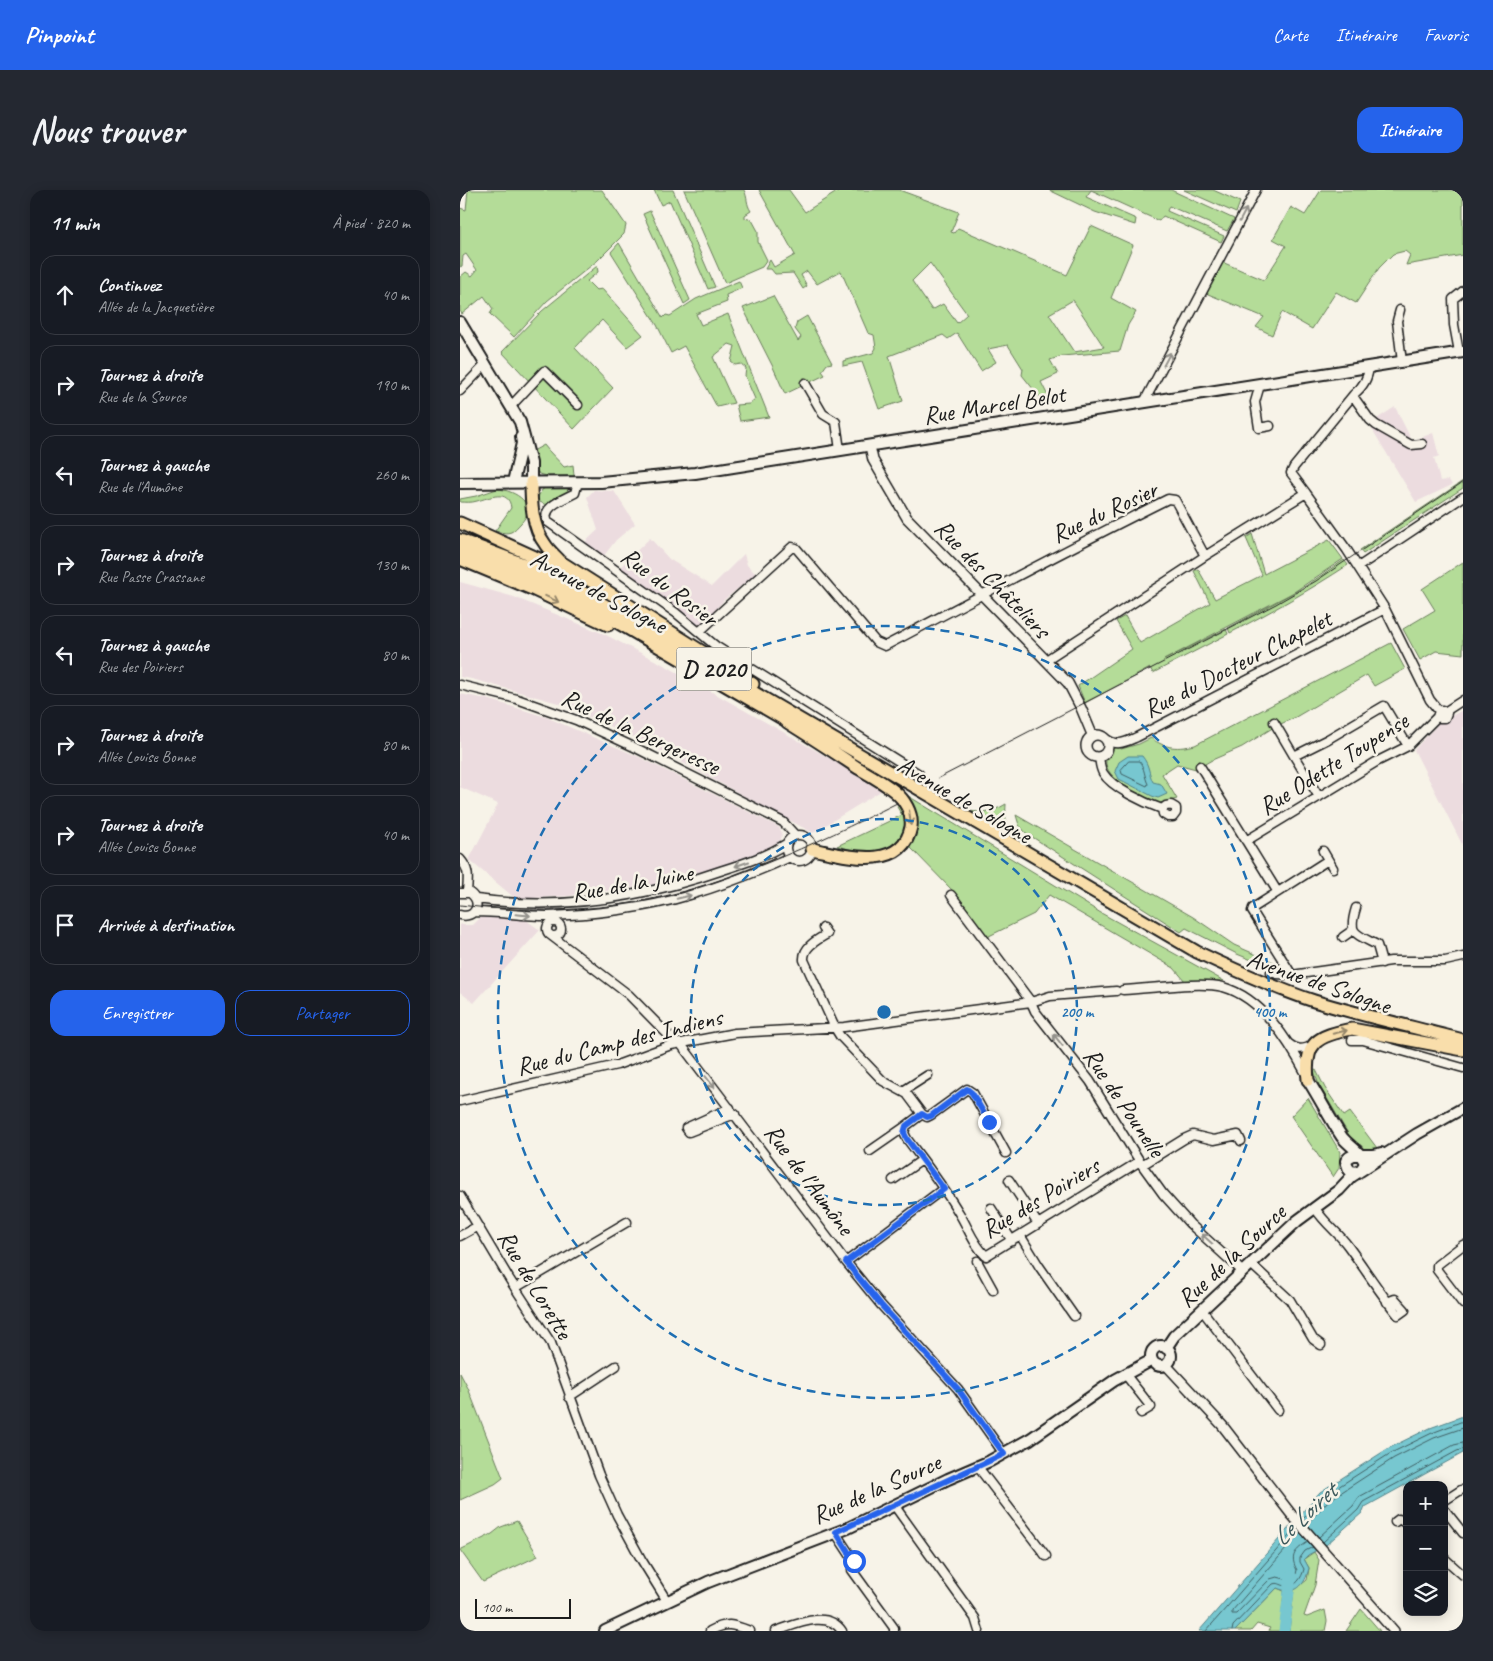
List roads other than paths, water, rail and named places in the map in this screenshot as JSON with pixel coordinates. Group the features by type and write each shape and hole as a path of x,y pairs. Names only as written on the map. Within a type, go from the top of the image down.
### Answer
{"main road":[{"path":"460,322 520,422 536,482 532,507 536,526 544,544 561,562 960,814"},
{"name":"Rue Marcel Belot","path":"460,483 578,482 652,478 695,473 1461,352"},
{"path":"513,482 522,443 520,422"},
{"path":"460,523 528,553 580,579 642,614"},
{"path":"460,529 528,553"},
{"name":"Avenue de Sologne","path":"460,540 542,571 586,594 1197,952 1290,992 1361,1014 1463,1040"},
{"name":"Avenue de Sologne","path":"460,549 538,581 576,600 1153,935 1212,966 1243,981 1313,1008 1463,1049"},
{"path":"460,559 532,589 673,656"},
{"path":"460,564 498,576"},
{"path":"779,717 894,791 909,808 912,822 904,844 896,851 884,857 874,858 812,849"},
{"path":"1308,1080 1307,1058 1312,1046 1322,1038 1352,1029 1463,1049"},
{"name":"Rue du Camp des Indiens","path":"1308,1080 1343,1138 1361,1156"},
{"name":"Rue de la Source","path":"1166,1348 1174,1336 1297,1221 1339,1190 1350,1178 1417,1134 1463,1108"},
{"name":"Rue du Camp des Indiens","path":"1343,1138 1347,1152 1346,1161"},
{"name":"Rue de la Source","path":"1361,1156 1372,1156 1394,1149"},
{"path":"1352,1154 1361,1156 1365,1164 1360,1171 1351,1171 1347,1167 1346,1161 1352,1154"},
{"name":"Rue de la Source","path":"1329,1197 1344,1175 1346,1161"},
{"path":"1160,1347 1166,1348 1171,1356 1166,1365 1158,1366 1152,1360 1152,1354 1155,1349 1160,1347"},
{"name":"Rue de la Source","path":"605,1631 708,1582 836,1532 1004,1454 1030,1440 1125,1374 1152,1360"}],"street":[{"path":"1144,402 1256,190"},
{"path":"1461,352 1454,326 1453,299 1463,291"},
{"path":"1400,310 1397,321 1402,362"},
{"path":"460,391 486,364"},
{"path":"1369,367 1368,375 1361,388 1291,473 1358,567 1385,609 1430,700 1441,713"},
{"path":"1356,369 1361,388"},
{"path":"511,406 544,371 578,405"},
{"path":"805,383 823,414 836,422 840,450"},
{"path":"1260,385 1255,402 1259,428 1270,426"},
{"path":"1353,396 1370,420 1376,425 1411,445 1422,444"},
{"name":"Rue des Châteliers","path":"870,446 873,460 906,518 1068,683 1094,735"},
{"name":"Rue du Rosier","path":"578,482 575,493 548,509 546,515 548,522 676,613 717,647 920,774"},
{"path":"1046,660 1205,556 1306,494"},
{"path":"1358,567 1463,497"},
{"name":"Rue du Rosier","path":"980,594 1168,499 1175,500 1205,556"},
{"path":"699,632 792,547 796,548 876,642 885,646 980,594"},
{"name":"Rue du Docteur Chapelet","path":"1106,739 1111,743 1121,744 1137,738 1385,609"},
{"name":"Rue de la Bergeresse","path":"460,685 546,708 602,732 783,822 795,835"},
{"name":"Rue Odette Toupense","path":"1246,840 1376,762 1408,746 1441,713 1463,700"},
{"path":"1294,756 1328,739 1384,706 1408,746"},
{"path":"1274,722 1319,797"},
{"path":"1094,735 1100,735 1106,739 1108,742 1107,750 1103,756 1090,755 1085,748 1088,739 1094,735"},
{"path":"1099,757 1100,766 1106,777 1150,805 1162,809"},
{"path":"1200,766 1278,891"},
{"path":"795,835 803,835 807,838 812,849 809,856 798,861 790,858 786,850 786,844 795,835"},
{"name":"Rue de la Juine","path":"476,899 513,903 554,904 640,894 697,879 766,855 786,844"},
{"path":"1323,851 1334,868"},
{"name":"Rue de la Juine","path":"460,915 468,916 474,912 547,916 591,913 637,906 689,896 790,858"},
{"path":"460,859 466,866 468,875 463,893 476,899 477,907 474,912"},
{"path":"1292,975 1252,911 1255,905 1328,860"},
{"name":"Rue de Pounelle","path":"950,895 1031,1002 1035,1011 1090,1081 1141,1163 1163,1194 1190,1224 1290,1300 1313,1339 1321,1345"},
{"path":"1356,908 1351,923 1353,930 1377,945 1382,963"},
{"path":"823,928 827,934 811,944 804,956 804,960 840,1036 883,1082 903,1091 913,1100 922,1114 927,1117 967,1089 972,1093 1006,1153"},
{"path":"1343,937 1353,930"},
{"name":"Rue de l'Aumône","path":"549,934 629,995 678,1044 732,1111 846,1262 881,1305 958,1389 1004,1454"},
{"path":"1271,972 1292,975 1382,963 1445,960 1463,957"},
{"name":"Rue du Camp des Indiens","path":"460,1101 617,1065 678,1044 735,1033 836,1028 1031,1002 1050,996 1206,985 1223,987 1247,999 1259,1008 1271,1020 1287,1043 1308,1080"},
{"path":"1352,1040 1363,1040 1463,1068"},
{"path":"1287,1043 1303,1050 1312,1046"},
{"path":"903,1091 928,1075"},
{"path":"732,1111 689,1132 686,1128 732,1111"},
{"path":"870,1151 922,1114"},
{"name":"Rue des Poiriers","path":"906,1126 904,1133 907,1139 944,1189 961,1215 966,1228 986,1256 1077,1199 1184,1139 1193,1135 1214,1140 1238,1135 1241,1141"},
{"path":"893,1180 922,1160"},
{"path":"1009,1180 1038,1224"},
{"path":"846,1262 944,1189"},
{"name":"Rue de Lorette","path":"460,1196 515,1288 551,1343 569,1397 599,1475 617,1515 667,1601"},
{"path":"991,1208 1012,1241"},
{"path":"1316,1208 1322,1218 1347,1244 1387,1302"},
{"path":"515,1288 627,1222"},
{"path":"460,1236 478,1226"},
{"path":"1020,1235 1074,1316"},
{"path":"1463,1245 1437,1265 1437,1270 1463,1304"},
{"path":"986,1256 973,1263 993,1290"},
{"path":"1202,1310 1278,1410"},
{"path":"1166,1365 1222,1425 1290,1514 1394,1631"},
{"path":"569,1397 616,1366"},
{"path":"1125,1374 1151,1406 1141,1413"},
{"path":"980,1465 981,1471 1046,1556"},
{"path":"1448,1499 1462,1490"},
{"path":"894,1505 975,1618 979,1631"},
{"path":"1448,1514 1463,1533"},
{"path":"1395,1522 1399,1519 1403,1522"},
{"path":"836,1532 854,1561 852,1570 894,1628 894,1631"},
{"path":"1448,1562 1463,1575"},
{"path":"776,1631 810,1619 838,1625 842,1631"},
{"path":"710,1631 723,1624 734,1624 750,1631"}],"water":[{"path":"1128,756 1142,756 1153,782 1161,784 1167,794 1158,798 1119,779 1115,771 1119,762"},
{"name":"Le Loiret","path":"1463,1416 1463,1453 1412,1481 1403,1481 1403,1486 1365,1507 1363,1512 1326,1545 1304,1559 1309,1568 1305,1580 1298,1588 1289,1591 1277,1588 1235,1631 1199,1631 1320,1492 1389,1448 1430,1428"}],"waterway":[{"path":"1284,1631 1291,1576"}],"tram line":[{"path":"939,778 1276,604 1316,581 1463,482"},
{"path":"460,905 524,910 567,909 610,906 666,896 700,887 767,863 897,803"}]}
